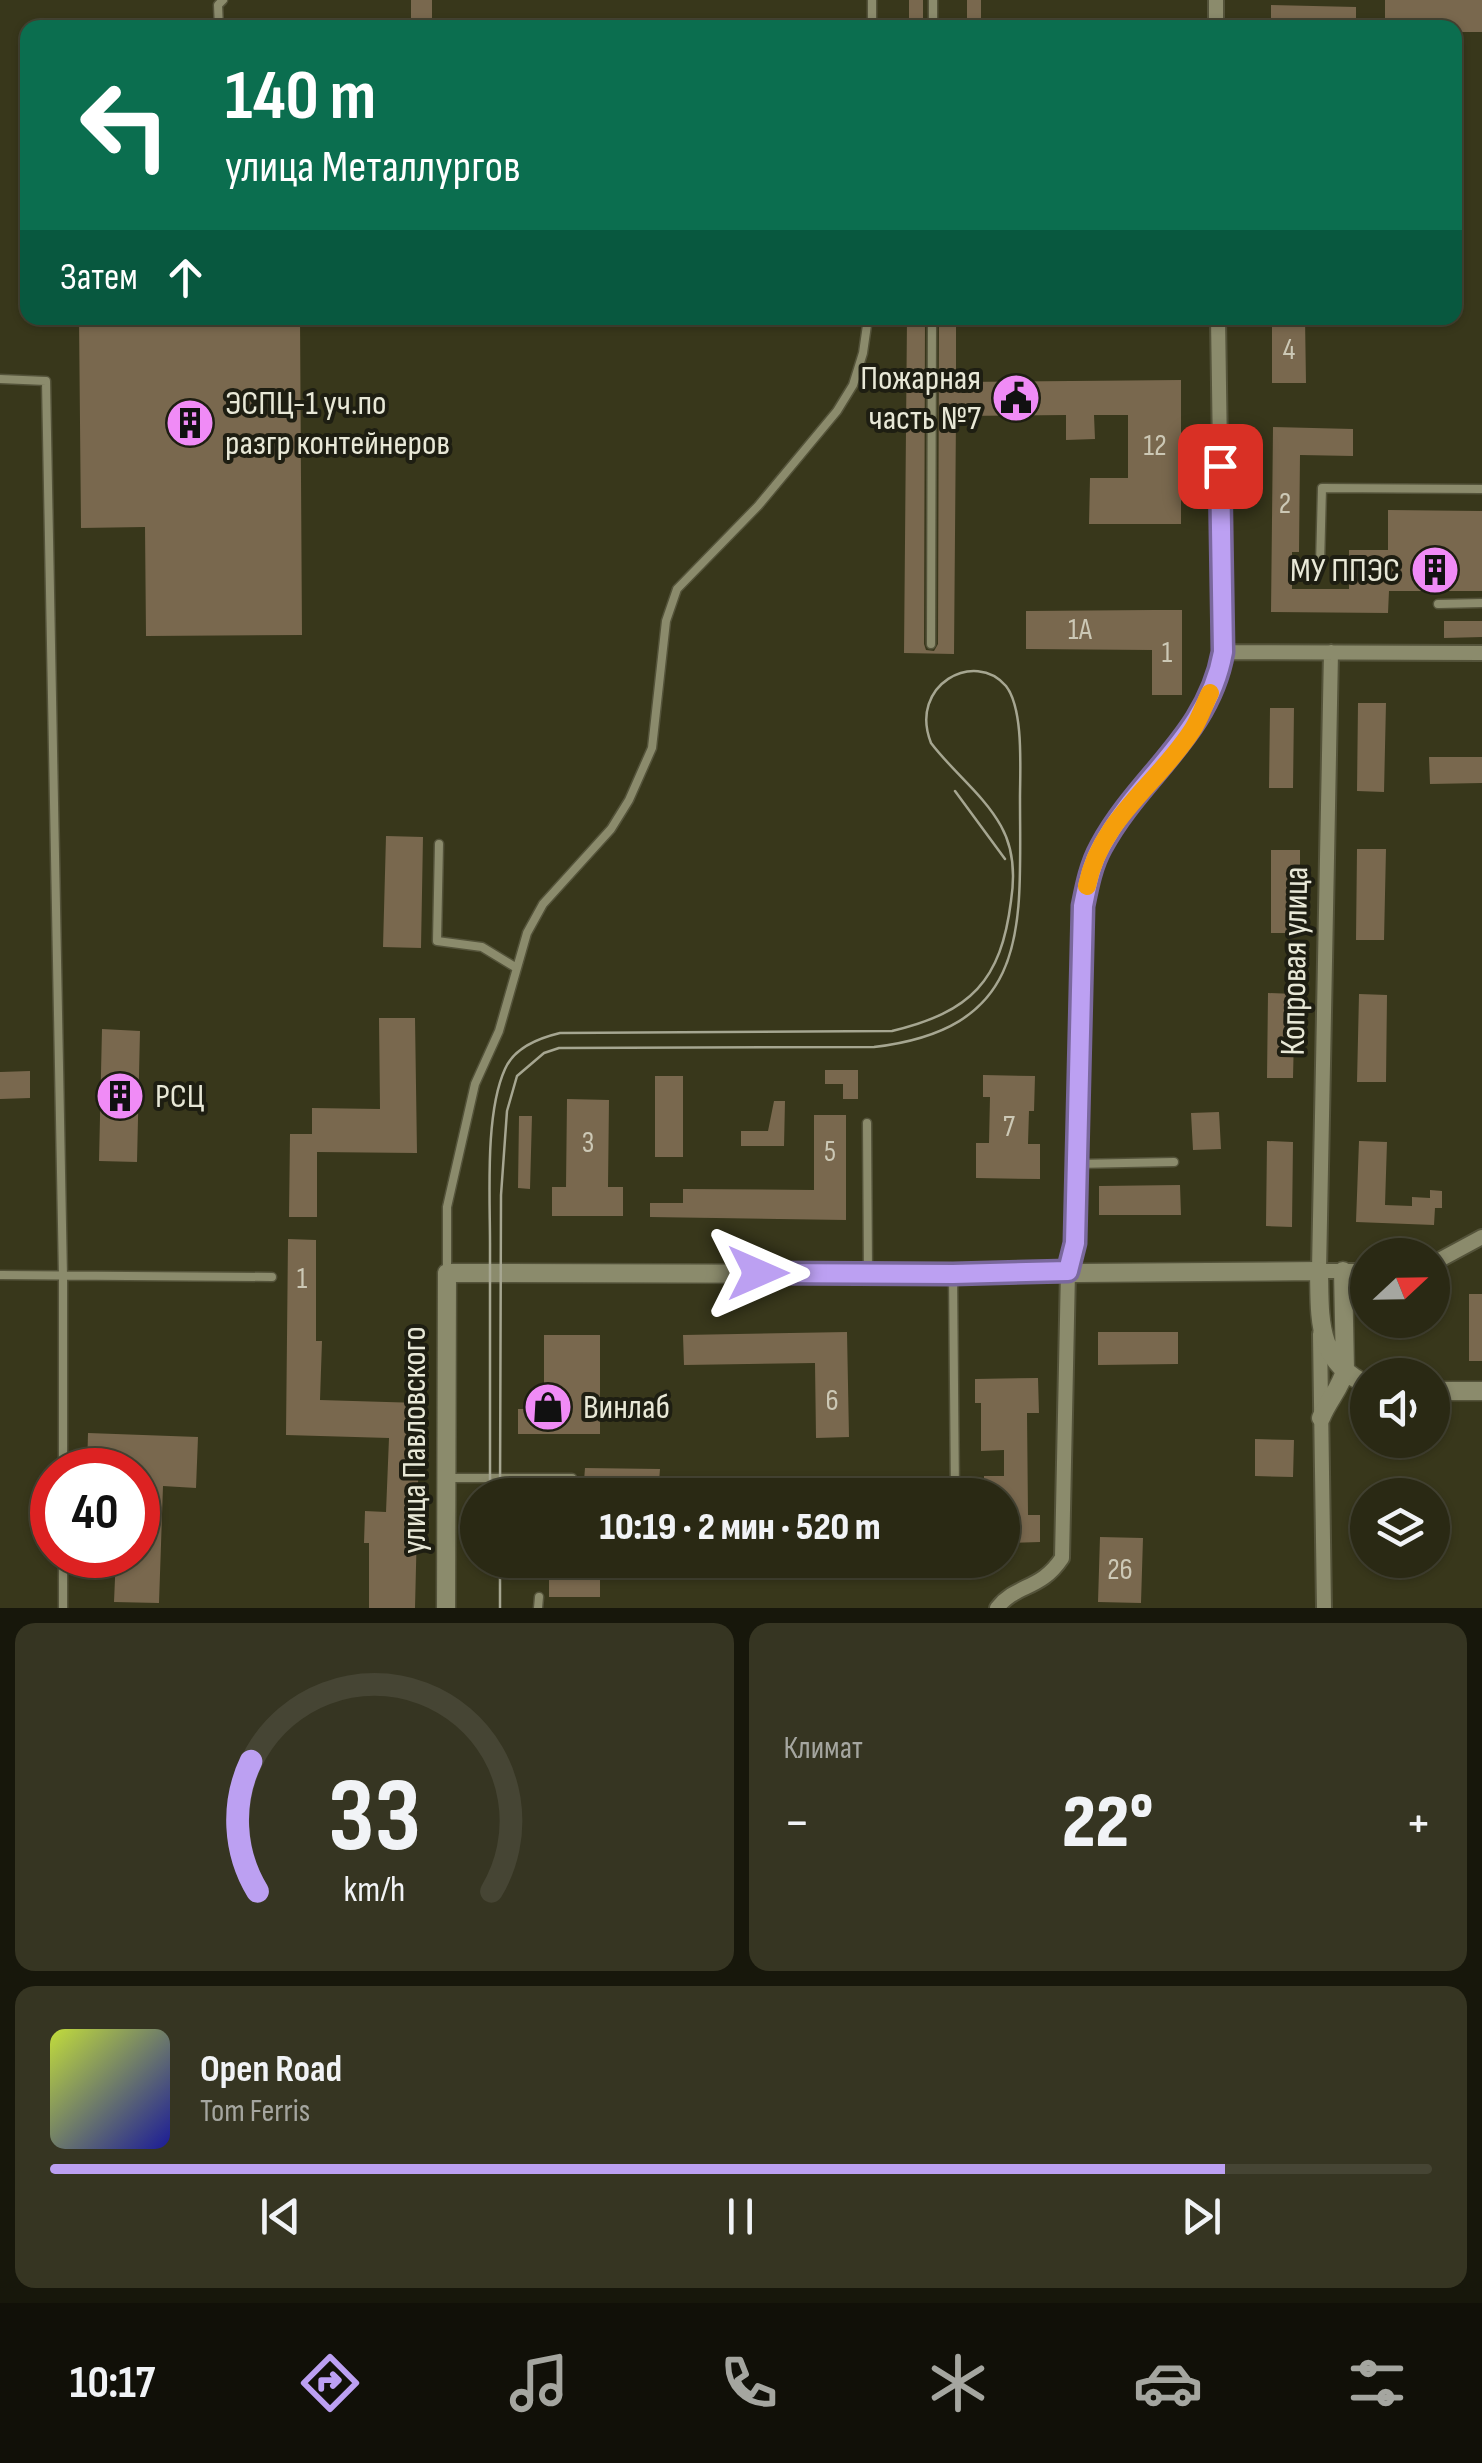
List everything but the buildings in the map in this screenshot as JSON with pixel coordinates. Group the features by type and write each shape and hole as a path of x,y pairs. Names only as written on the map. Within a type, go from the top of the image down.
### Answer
{"street":[{"path":"997,1608 1005,1598 1050,1576 1062,1558 1068,1271 1075,1243 1083,906 1089,874 1100,848 1134,797 1193,728 1219,674 1223,652 1218,325"},
{"path":"1223,652 1482,653"},
{"name":"Копровая улица","path":"1320,1270 1331,652"},
{"path":"1450,1254 1482,1237"},
{"path":"1320,1270 1324,1608"},
{"path":"1321,1418 1345,1370 1343,1271"},
{"path":"447,1273 1350,1271"},
{"name":"улица Павловского","path":"446,1608 447,1273"},
{"path":"1320,1327 1324,1342 1350,1373"},
{"path":"1346,1346 1354,1358"},
{"path":"1450,1391 1482,1392"}],"lane":[{"path":"447,1273 448,1207 475,1084 499,1031 527,934 544,904 611,829 630,800 652,748 666,621 677,589 758,506 837,411 853,386 867,325"},
{"path":"931,644 932,325"},
{"path":"0,379 46,381 63,1276 62,1448"},
{"path":"1320,564 1322,488 1482,489"},
{"path":"1438,604 1482,603"},
{"path":"440,844 437,941 482,947 515,967"},
{"path":"867,1123 868,1274"},
{"path":"1076,1164 1174,1162"},
{"path":"953,1274 955,1478"},
{"path":"0,1275 272,1277"},
{"path":"446,1478 460,1478"},
{"path":"62,1578 62,1608"},
{"path":"538,1608 539,1597"}],"tram line":[{"path":"490,1478 490,1154 494,1108 509,1062 528,1045 560,1033 892,1031 943,1014 962,1003 990,972 999,952 1011,901 1012,862 1001,826 931,743 926,722 936,690 948,679 963,672 993,675 1012,696 1018,724 1020,888 1007,963 990,994 964,1018 926,1036 874,1047 559,1048 544,1053 517,1076 507,1111 501,1195 500,1478"},
{"path":"955,791 1005,859"},
{"path":"500,1578 500,1608"}],"slow traffic":[{"path":"1087,886 1100,848 1134,797 1193,728 1210,693"}],"place":[{"name":"Пожарная часть №7","path":"1016,398"},
{"name":"ЭСПЦ-1 уч.по разгр контейнеров","path":"190,423"},
{"name":"МУ ППЭС","path":"1435,570"},
{"name":"РСЦ","path":"120,1096"},
{"name":"Винлаб","path":"548,1407"}],"route":[{"path":"758,1273 1068,1271 1075,1243 1083,906 1089,874 1100,848 1134,797 1193,728 1219,674 1223,652 1220,466"}]}
